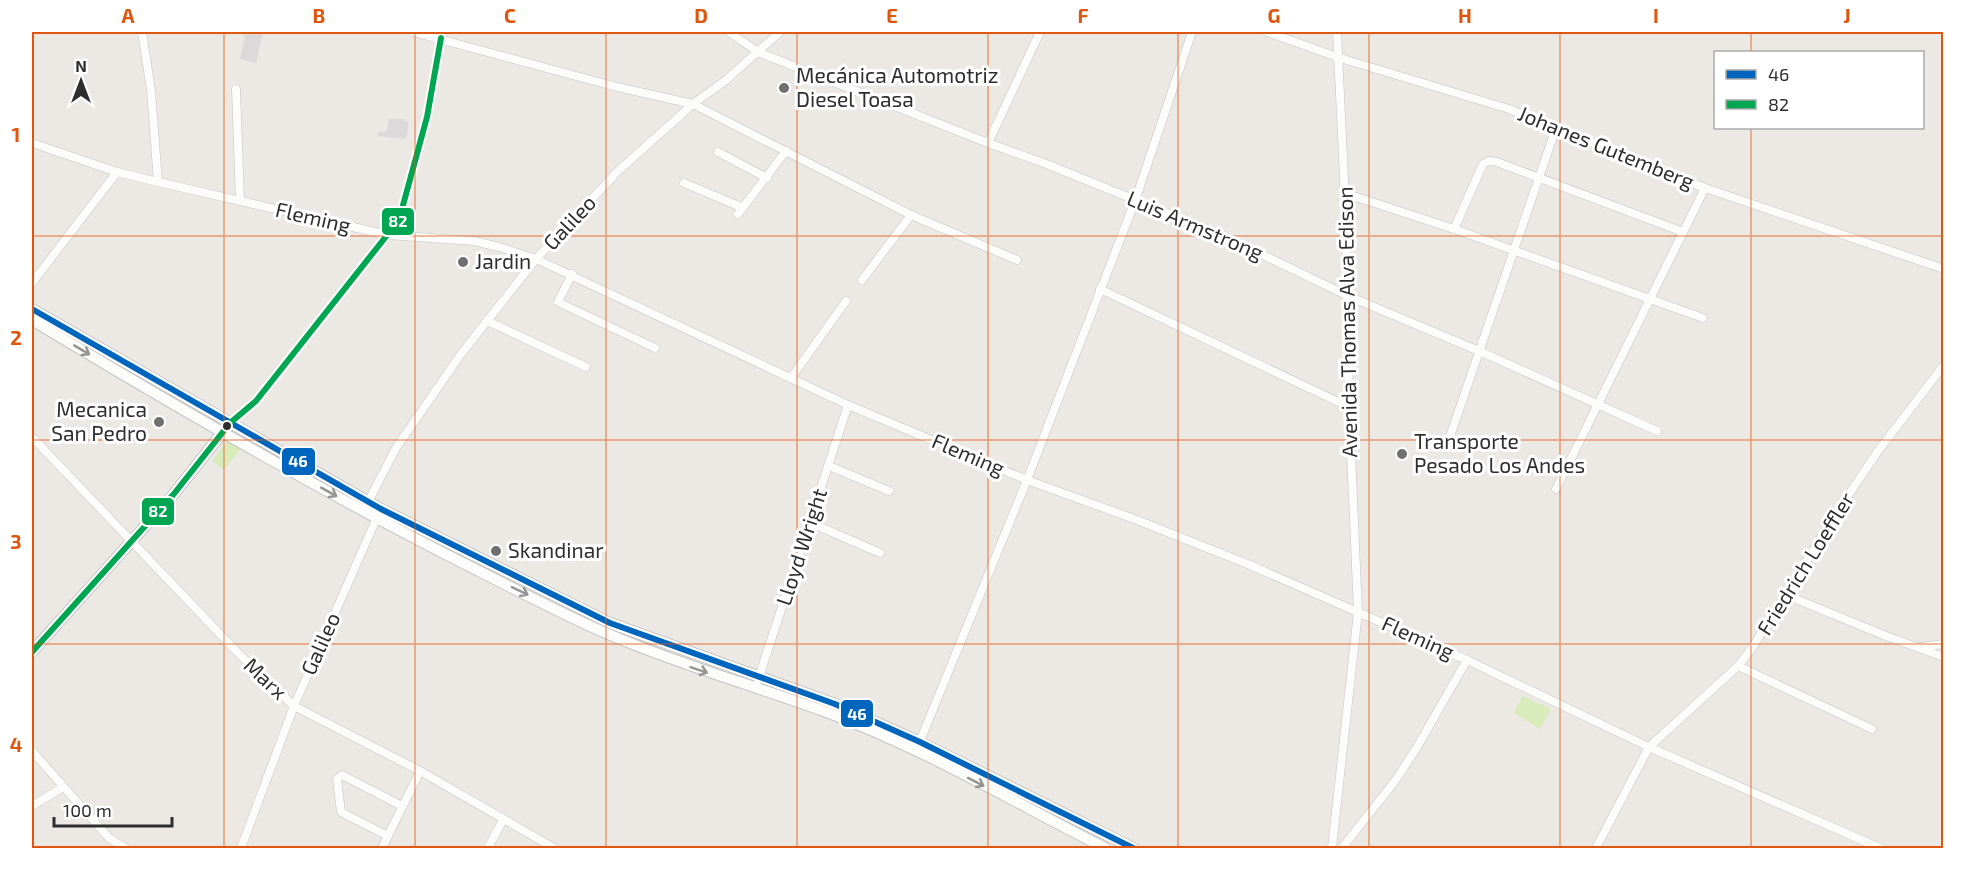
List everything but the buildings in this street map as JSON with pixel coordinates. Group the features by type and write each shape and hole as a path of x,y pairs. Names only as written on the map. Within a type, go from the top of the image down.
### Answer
{"main road":[{"path":"32,309 368,501 379,514 488,576 608,628 683,664 918,746 1104,848 1109,837"},
{"path":"32,320 222,433 364,512 379,514 494,564 608,628 835,704 1133,849"},
{"path":"32,652 172,495 230,423"},
{"path":"488,576 494,564"}],"street":[{"path":"142,32 151,90 158,182"},
{"path":"413,32 617,87 693,104 911,215 1017,260"},
{"name":"Luis Armstrong","path":"729,32 758,52 1044,163 1224,237 1348,296 1479,351 1657,431"},
{"name":"Galileo","path":"364,512 396,448 461,354 536,259 617,172 693,104 726,80 780,32"},
{"path":"988,143 1040,32"},
{"path":"918,746 1027,480 1135,201 1192,32"},
{"name":"Johanes Gutemberg","path":"1267,32 1340,58 1509,110 1705,188 1944,269"},
{"name":"Avenida Thomas Alva Edison","path":"1332,849 1358,612 1349,407 1348,296 1340,58 1337,32"},
{"path":"230,423 256,401 399,220 427,117 441,38"},
{"path":"236,89 240,201"},
{"path":"1446,448 1556,128"},
{"name":"Fleming","path":"32,143 117,172 240,201 388,235 474,241 536,259 848,405 1027,480 1137,519 1358,612 1467,660 1649,747 1880,849"},
{"path":"718,152 767,178"},
{"path":"684,183 740,210 786,152"},
{"path":"1454,229 1483,164 1489,161 1497,162 1683,232"},
{"path":"32,283 117,172"},
{"path":"1556,489 1705,188"},
{"path":"1344,193 1454,229 1703,318"},
{"path":"862,280 911,215"},
{"path":"572,274 558,302 655,348"},
{"path":"1100,289 1349,407"},
{"path":"790,378 846,301"},
{"path":"487,321 586,367"},
{"name":"Friedrich Loeffler","path":"1649,747 1738,666 1752,648 1834,515 1944,365"},
{"name":"Lloyd Wright","path":"755,689 848,405"},
{"name":"Marx","path":"32,437 240,655 294,706 420,771 554,849"},
{"path":"829,466 889,491"},
{"name":"Galileo","path":"241,849 294,706 379,514"},
{"path":"811,523 880,553"},
{"path":"1786,595 1944,657"},
{"path":"1918,647 1944,644"},
{"path":"1342,849 1395,781 1467,660"},
{"path":"1738,666 1872,729"},
{"path":"1596,849 1649,747"},
{"path":"32,751 109,838 125,849"},
{"path":"382,849 420,771"},
{"path":"388,836 341,812 337,779 342,775 402,806"},
{"path":"32,806 63,787"},
{"path":"488,849 503,820"}],"shaded area":[{"path":"237,32 263,32 256,63 240,59 245,36"},
{"path":"389,119 402,119 409,123 406,139 378,136 378,132 387,131"}],"green space":[{"path":"228,440 241,449 224,470 212,461"},
{"path":"1522,696 1551,709 1540,729 1514,713"}],"transit line":[{"name":"82","path":"32,652 173,495 230,423 256,401 399,220 427,117 441,38"},
{"name":"46","path":"32,309 381,509 610,623 835,704 920,742 1133,848"}],"place":[{"name":"Mecánica Automotriz Diesel Toasa","path":"784,88"},
{"name":"Jardin","path":"463,262"},
{"name":"Mecanica San Pedro","path":"159,422"},
{"name":"Transporte Pesado Los Andes","path":"1402,454"},
{"name":"Skandinar","path":"496,551"}]}
